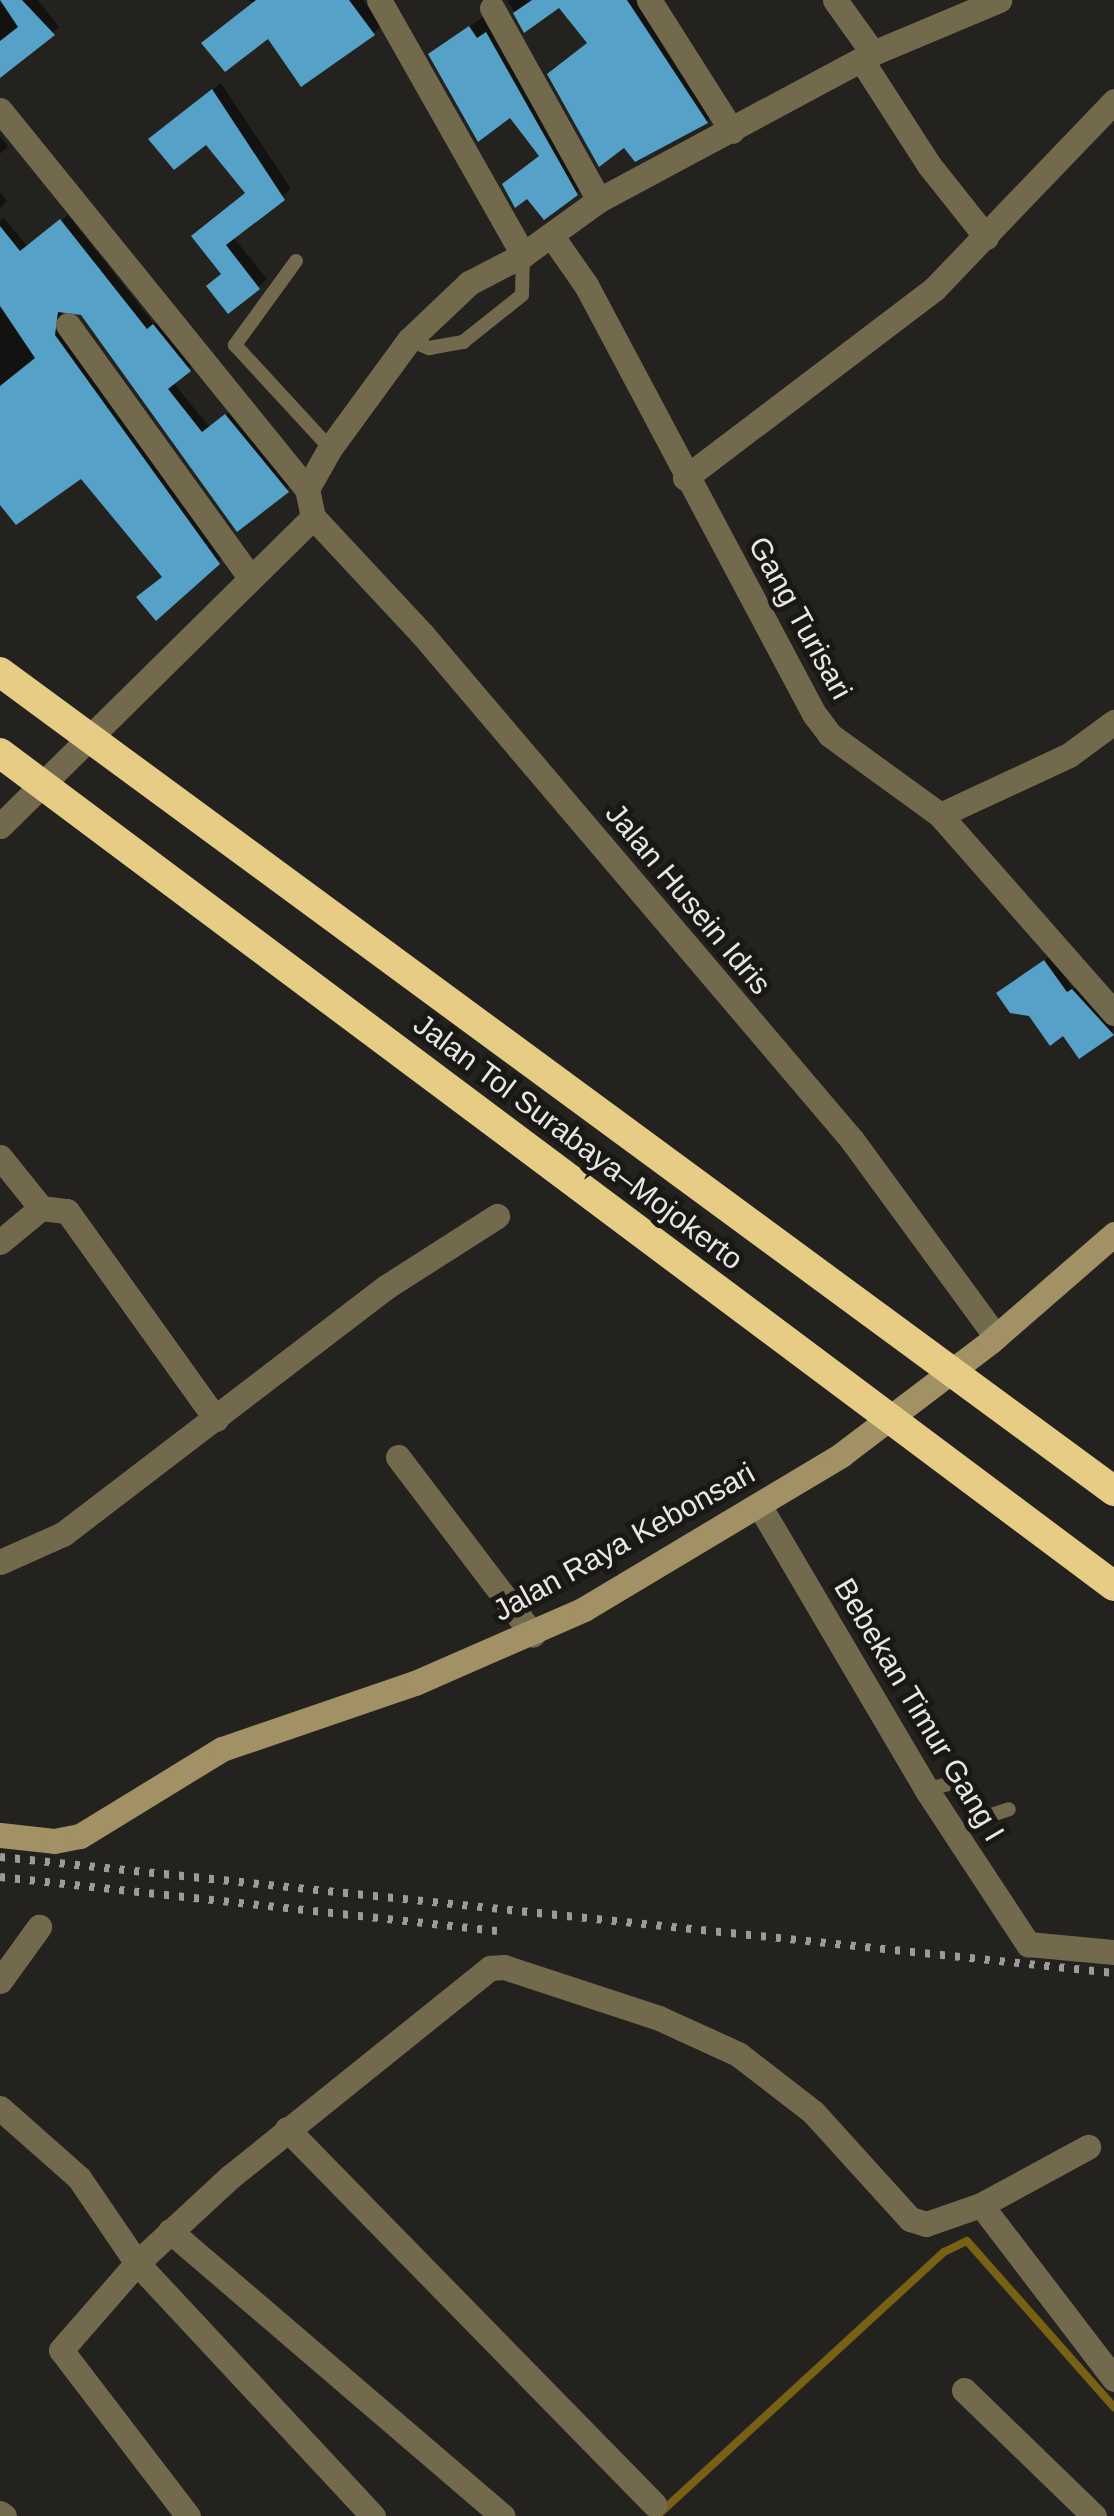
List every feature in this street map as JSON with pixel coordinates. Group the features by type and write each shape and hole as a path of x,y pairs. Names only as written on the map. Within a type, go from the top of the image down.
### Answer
{"highway":[{"name":"Jalan Tol Surabaya–Mojokerto","path":"0,672 1114,1491"},
{"name":"Jalan Tol Surabaya–Mojokerto","path":"0,753 1114,1586"}],"main road":[{"name":"Jalan Raya Kebonsari","path":"0,1835 54,1841 80,1836 222,1748 533,1635 841,1455 996,1336 1114,1234"}],"street":[{"path":"380,0 523,255"},
{"path":"649,0 732,130"},
{"path":"835,0 929,165 986,237"},
{"path":"307,489 330,448 409,340 469,283 523,255 599,200 868,57 990,2"},
{"path":"492,8 599,200"},
{"path":"685,478 934,289 1114,101"},
{"path":"0,110 307,489 313,516 0,826"},
{"name":"Gang Turisari","path":"551,235 586,285 685,478 815,715 830,735 940,816 1114,1013"},
{"path":"68,325 250,577"},
{"name":"Jalan Husein Idris","path":"313,516 422,634 852,1140 996,1336"},
{"path":"940,816 1068,755 1114,722"},
{"path":"0,1158 42,1208"},
{"path":"0,1242 42,1208 67,1210 216,1419"},
{"path":"0,1562 63,1534 386,1287 497,1216"},
{"path":"398,1457 533,1635"},
{"name":"Bebekan Timur Gang I","path":"759,1506 926,1789 1028,1944 1114,1952"},
{"path":"0,1982 39,1928"},
{"path":"188,2516 63,2359 67,2341 170,2231 287,2129 401,2044 476,1977 504,1967 659,2018 738,2054 812,2112 910,2218 926,2224 981,2206 1088,2147"},
{"path":"0,2108 79,2178 138,2263 372,2516"},
{"path":"287,2129 654,2504"},
{"path":"981,2206 1114,2379"},
{"path":"170,2231 502,2516"},
{"path":"964,2390 1094,2516"}],"lane":[{"path":"409,340 429,348 463,342 522,295 523,255"},
{"path":"296,261 235,345 330,448"},
{"path":"926,1789 954,1783 986,1817 1009,1810"}],"building":[{"path":"0,0 22,0 55,35 0,78 0,41 18,27"},
{"path":"256,0 349,0 375,35 301,87 268,39 225,72 201,43"},
{"path":"532,0 627,0 708,123 635,162 624,148 599,167 547,74 587,43 559,8 524,33 513,13"},
{"path":"469,26 477,38 486,32 578,195 544,220 527,199 515,208 502,184 539,156 510,118 478,142 428,54"},
{"path":"212,89 285,200 226,245 260,289 228,314 206,286 221,274 191,236 245,193 206,145 174,170 148,139"},
{"path":"60,219 147,329 153,324 191,371 168,389 202,432 225,414 289,492 237,532 81,315 58,312 55,335 220,564 156,621 136,597 162,577 81,479 16,525 0,505 0,386 35,358 0,306 0,226 20,251"},
{"path":"1044,960 1067,992 1072,989 1114,1035 1079,1059 1063,1036 1050,1046 1029,1016 1010,1013 996,993"}],"waterway":[{"path":"660,2513 944,2252 967,2241 1114,2407"}],"railway":[{"path":"0,1857 1114,1973"},
{"path":"0,1877 497,1931"}]}
